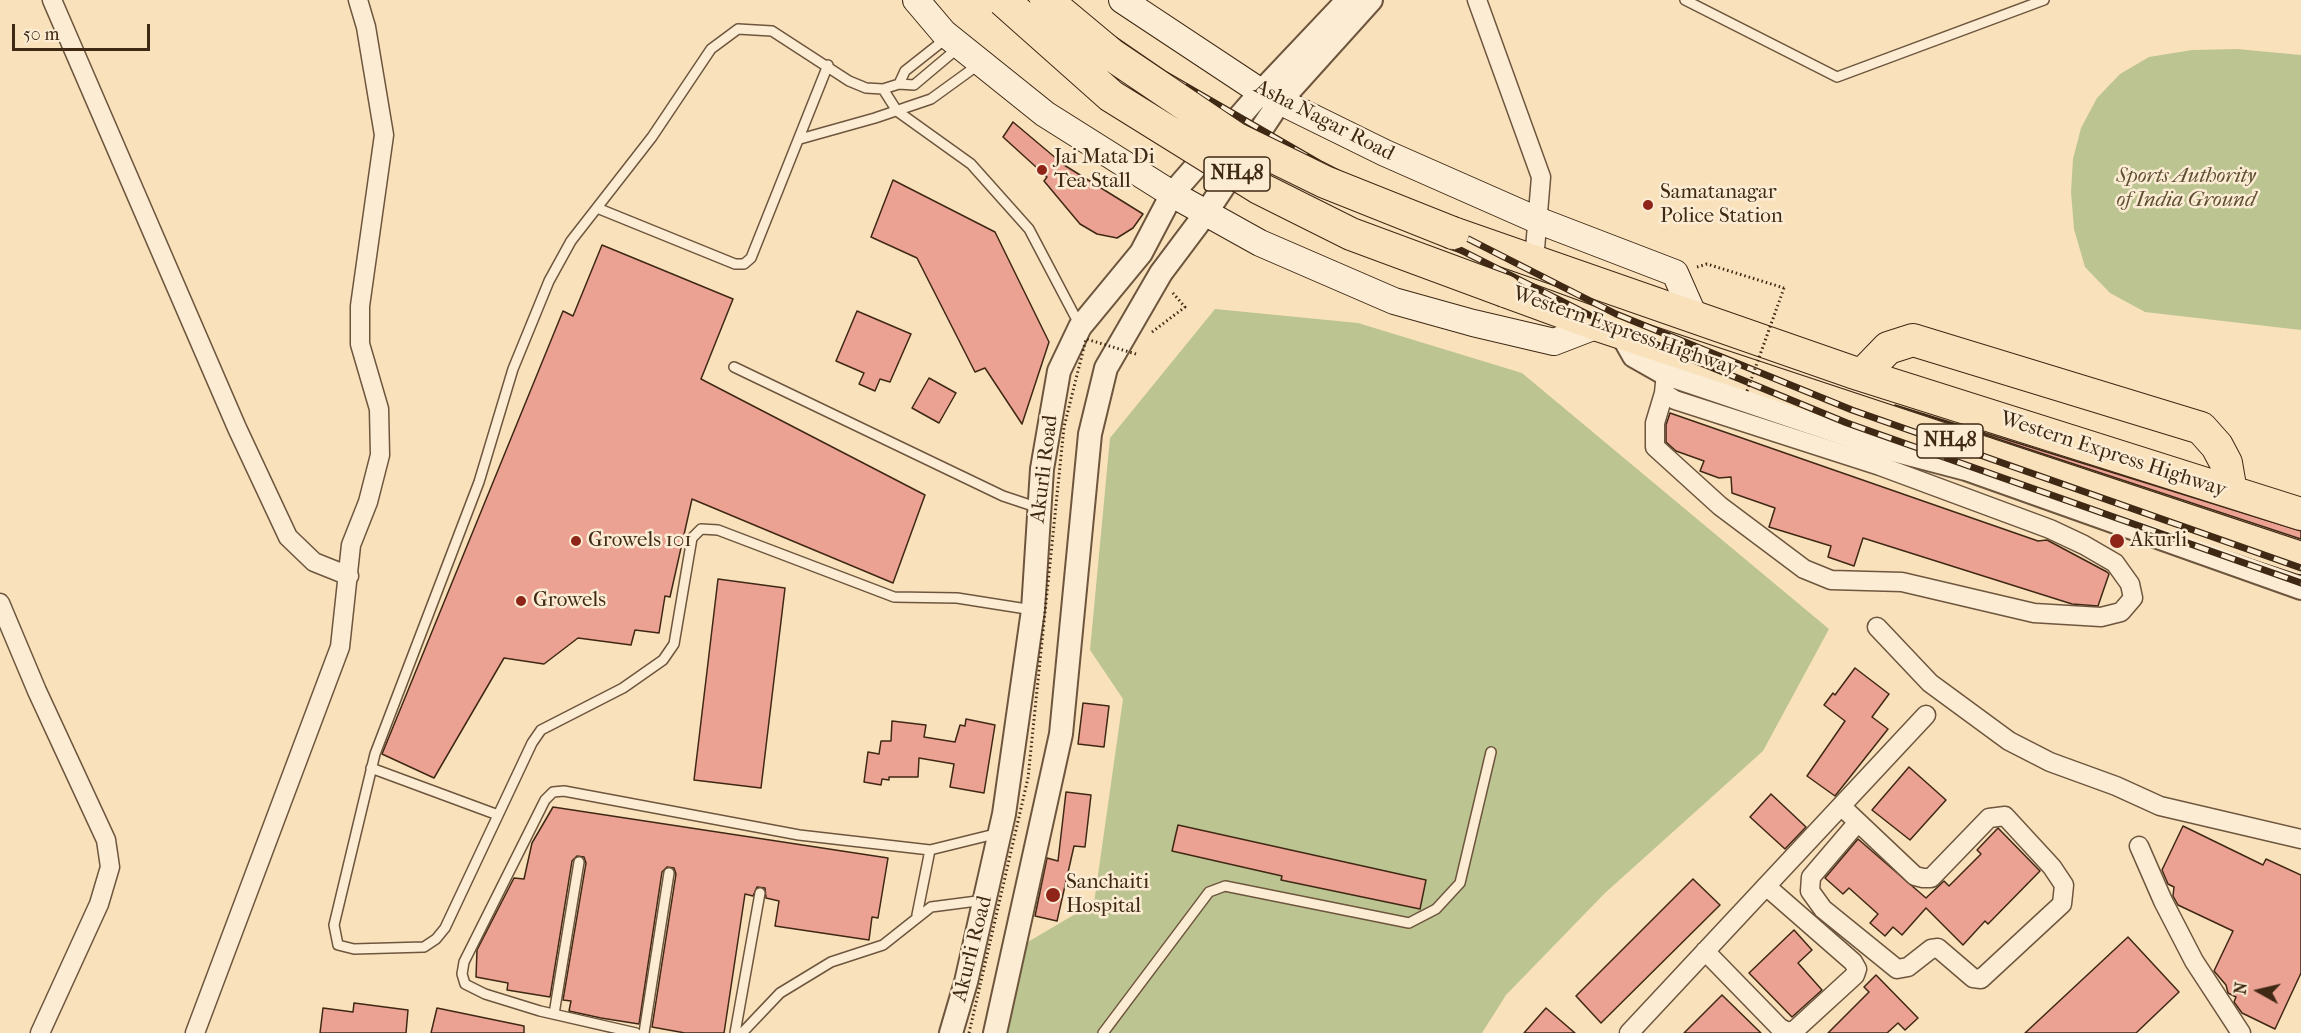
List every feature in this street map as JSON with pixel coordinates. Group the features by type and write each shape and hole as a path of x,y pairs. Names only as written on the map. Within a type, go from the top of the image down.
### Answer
{"highway":[{"name":"Western Express Highway","path":"1003,0 1111,96 1259,188 1352,234 1609,329 1666,371 2301,558"},
{"name":"Western Express Highway","path":"1046,0 1112,55 1235,138 1325,182 1453,233 1863,375 2301,514"},
{"path":"1863,375 1888,348 1913,340 2201,428 2217,446 2226,463 2231,492"},
{"path":"2019,425 2036,377"}],"main road":[{"path":"916,0 954,42 1045,114 1172,195 1260,243 1405,304 1554,342 1609,329"},
{"name":"Asha Nagar Road","path":"1122,0 1271,96 1385,153 1537,220 1675,273"},
{"path":"1675,273 1694,316"}],"street":[{"path":"52,0 237,428 288,537 314,562 349,576"},
{"path":"195,1033 340,647 351,545 369,502 380,455 379,409 360,344 360,306 384,135 366,27 358,0"},
{"name":"Akurli Road","path":"995,1033 1061,734 1090,434 1106,368 1161,273 1206,213 1271,96 1348,0"},
{"name":"Akurli Road","path":"951,1033 1000,832 1033,610 1042,469 1059,371 1080,327 1141,253 1172,195 1371,0"},
{"path":"1477,0 1541,177 1534,261"},
{"path":"1666,371 1883,457 2084,544 2115,563 2130,584 2133,598 2121,612 2101,617 2034,613 1902,582 1831,580 1804,569 1720,506 1655,447 1655,423 1666,371"},
{"path":"1883,457 1966,469 2301,588"},
{"path":"0,603 37,691 106,840 110,867 99,904 40,1033"},
{"path":"1877,627 1930,683 2009,741 2050,762 2116,786 2160,806 2301,839"},
{"path":"1629,1033 1926,715"},
{"path":"1841,806 1858,822 1915,876 1923,878 1931,878 1989,818 2005,816 2052,867 2064,885 2062,904 1981,979 1972,978 1938,948 1930,949 1908,966 1897,969 1823,909 1810,891 1811,877 1858,822"},
{"path":"2139,846 2163,901 2194,961 2241,1033"},
{"path":"1705,951 1780,1028 1788,1032 1795,1030 1855,975 1857,969 1853,962 1766,886"}],"lane":[{"path":"1686,0 1837,77 2044,0"},
{"path":"954,42 914,85 899,84 883,89 866,88 849,81 828,65 772,31 738,29 711,49 651,137 571,241 549,282 513,369 479,482 371,768 334,925 339,945 354,949 424,946 436,939 444,928 532,742 541,730 623,688 663,660 674,644 692,538 701,529 718,530 894,597 957,598 1033,610"},
{"path":"899,84 905,71 954,42"},
{"path":"800,139 931,99 981,63"},
{"path":"597,208 735,264 744,264 751,258 828,65"},
{"path":"883,89 897,111 971,165 1029,229 1080,327"},
{"path":"734,367 1003,495 1039,508"},
{"path":"1103,1033 1209,892 1225,886 1409,923 1436,909 1460,883 1491,752"},
{"path":"371,768 498,815"},
{"path":"636,1033 554,1014 474,989 465,984 462,974 464,962 545,800 553,792 564,791 800,835 930,850 1000,832"},
{"path":"917,915 930,850"},
{"path":"554,1014 579,862"},
{"path":"644,1033 669,873"},
{"path":"735,1033 760,893"},
{"path":"742,1033 780,993 831,962 883,945 902,932 917,915 931,907 985,900"}],"path":[{"path":"1675,273 1707,264 1784,288 1747,391"},
{"path":"1146,340 1151,333 1185,307"},
{"path":"969,1033 1028,778 1064,427 1086,339 1136,354 1141,347"}],"green space":[{"name":"Sports Authority of India Ground","path":"2237,49 2301,55 2301,330 2145,312 2110,293 2085,267 2074,229 2071,192 2073,159 2081,128 2097,98 2120,74 2149,57 2192,50"},
{"path":"1215,309 1358,323 1522,373 1829,629 1763,751 1605,893 1506,995 1482,1033 1002,1033 1021,946 1094,903 1123,699 1090,650 1110,438"}],"building":[{"path":"1013,122 1064,165 1143,214 1133,228 1117,238 1097,234 1080,224 1044,181 1047,177 1003,137"},
{"path":"893,180 995,232 1049,342 1022,424 985,368 975,372 917,258 871,237"},
{"name":"Growels 101","path":"602,245 733,299 701,379 925,495 893,583 692,499 670,597 665,596 659,633 635,630 631,645 578,638 544,664 504,658 434,778 382,754 563,311 573,316"},
{"path":"857,311 911,334 890,382 880,379 875,391 859,384 864,373 836,361"},
{"path":"929,378 956,393 939,423 912,408"},
{"path":"1895,405 2301,531 2301,539"},
{"path":"1670,413 2038,541 2047,540 2109,574 2098,606 2072,604 1863,538 1854,566 1828,557 1831,546 1769,527 1775,508 1732,493 1731,477 1719,478 1700,471 1704,461 1676,451 1666,442 1666,425"},
{"path":"718,579 785,588 761,788 694,780"},
{"path":"1855,668 1889,694 1872,717 1888,729 1835,796 1807,776 1845,721 1824,705 1833,693 1835,695"},
{"path":"1083,703 1109,706 1104,747 1078,744"},
{"path":"966,719 995,725 984,793 950,787 954,764 919,758 918,777 889,777 889,780 882,779 881,785 864,782 868,752 879,754 881,741 891,741 892,721 926,725 924,737 955,742 960,725 965,726"},
{"path":"1909,767 1946,800 1910,840 1872,810"},
{"path":"1066,792 1091,795 1085,847 1074,846 1057,921 1035,916 1047,858 1058,861"},
{"path":"1771,794 1806,827 1785,849 1750,817"},
{"path":"553,807 888,858 878,918 872,917 869,940 775,926 779,901 766,898 765,888 757,887 753,896 745,894 724,1033 685,1033 652,1027 676,874 674,868 667,867 662,872 639,1024 601,1018 569,1011 571,1001 563,1000 586,863 584,857 577,856 572,861 550,997 507,990 508,983 476,977 477,950 514,878 524,879 532,843"},
{"path":"1178,825 1426,880 1420,909 1281,880 1282,876 1172,851"},
{"path":"2183,826 2263,865 2266,859 2301,875 2301,973 2275,1029 2242,1013 2234,1002 2236,997 2228,993 2226,985 2214,971 2233,931 2178,905 2173,896 2174,887 2168,884 2162,870"},
{"path":"1998,828 2040,871 1988,924 1985,921 1963,945 1926,908 1902,935 1893,927 1885,936 1870,923 1878,914 1849,888 1843,894 1825,878 1858,839 1926,898 1944,881 1949,886 1981,854 1977,850"},
{"path":"1693,879 1720,905 1601,1023 1576,996"},
{"path":"1794,930 1812,950 1798,963 1822,990 1792,1017 1749,973"},
{"path":"2128,937 2179,992 2136,1033 2025,1033"},
{"path":"1876,975 1918,1018 1905,1030 1898,1023 1887,1033 1828,1033 1869,992 1864,987"},
{"path":"1722,995 1761,1033 1684,1033"},
{"path":"354,1003 408,1010 406,1033 320,1033 323,1008 353,1012"},
{"path":"437,1008 524,1026 524,1033 431,1033"},
{"path":"1546,1008 1575,1033 1524,1033"}],"railway":[{"path":"1034,0 1156,85 1312,175 1611,326 1847,423 2301,583"},
{"path":"1057,0 1163,73 1319,163 1616,314 1852,410 2301,568"}],"place":[{"name":"Jai Mata Di Tea Stall","path":"1042,170"},
{"name":"Samatanagar Police Station","path":"1648,205"},
{"name":"Growels 101","path":"576,541"},
{"name":"Akurli","path":"2117,541"},
{"name":"Growels","path":"521,601"},
{"name":"Sanchaiti Hospital","path":"1053,895"}]}
